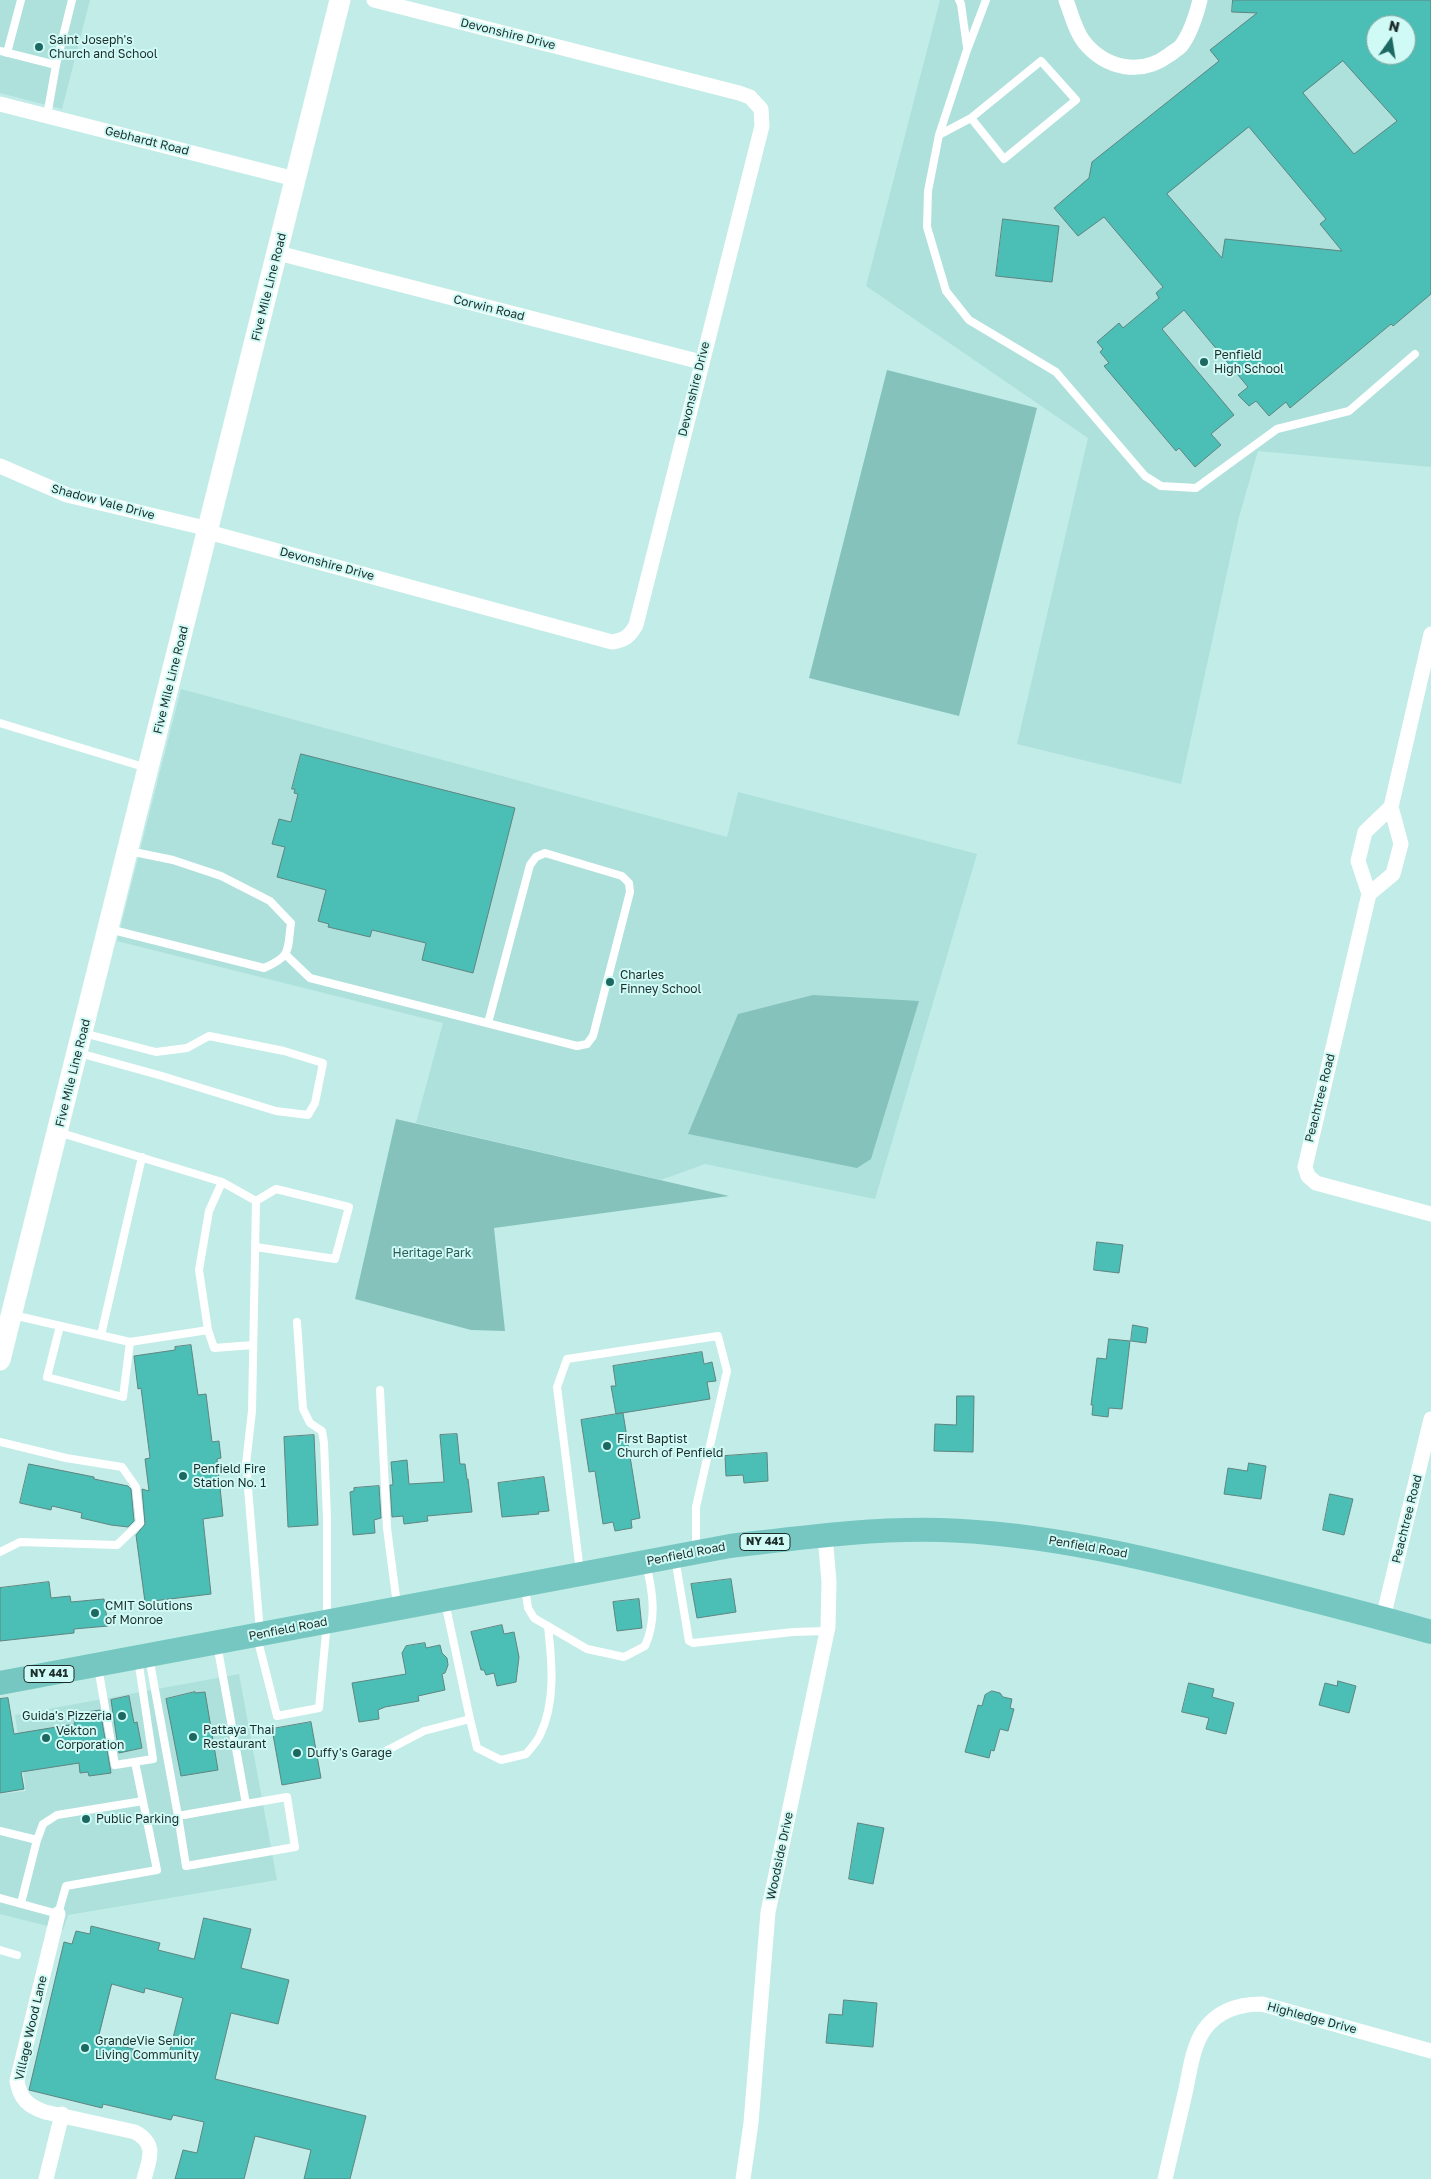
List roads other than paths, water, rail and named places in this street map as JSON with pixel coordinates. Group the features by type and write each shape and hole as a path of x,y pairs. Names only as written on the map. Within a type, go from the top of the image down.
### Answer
{"main road":[{"name":"Five Mile Line Road","path":"0,1360 6,1313 58,1132 340,0"},
{"name":"Penfield Road","path":"0,1683 730,1546 825,1535 902,1530 941,1530 1056,1540 1141,1556 1431,1632"}],"street":[{"name":"Devonshire Drive","path":"208,530 612,642 623,640 631,634 636,625 763,116 757,102 739,93 374,0"},
{"path":"1066,0 1083,41 1097,56 1117,66 1139,68 1162,60 1180,47 1193,24 1200,0"},
{"name":"Gebhardt Road","path":"0,104 295,179"},
{"name":"Corwin Road","path":"278,253 701,362"},
{"name":"Shadow Vale Drive","path":"0,466 67,495 208,530"},
{"path":"1391,807 1365,832 1358,861 1369,894 1393,874 1401,844 1391,807 1431,634"},
{"name":"Peachtree Road","path":"1369,894 1304,1167 1308,1176 1316,1183 1431,1214"},
{"name":"Peachtree Road","path":"1383,1618 1431,1419"},
{"name":"Woodside Drive","path":"742,2179 750,2123 768,1912 828,1632 829,1582 825,1535"},
{"name":"Village Wood Lane","path":"58,1914 17,2081 20,2094 34,2108 135,2132 146,2137 150,2147 144,2179"},
{"name":"Highledge Drive","path":"1164,2179 1195,2050 1204,2030 1218,2016 1230,2008 1246,2004 1262,2004 1431,2050"},
{"path":"46,2179 62,2114"}],"lane":[{"path":"21,0 4,52 56,65"},
{"path":"47,116 56,65 72,0"},
{"path":"959,0 962,4 967,50"},
{"path":"986,0 967,50 939,135 928,191 927,227 946,291 969,320 1056,372 1145,476 1160,486 1196,488 1277,429 1349,411 1415,354"},
{"path":"939,135 971,118 1041,61 1076,100 1004,159 971,118"},
{"path":"0,723 149,769"},
{"path":"109,929 264,968 280,962 286,954 290,923 270,901 222,876 173,860 128,851"},
{"path":"286,954 310,978 577,1046 587,1044 593,1036 630,892 629,883 622,876 545,853 536,857 530,865 488,1023"},
{"path":"78,1053 181,1081 276,1111 308,1115 315,1103 323,1064 284,1051 209,1036 187,1048 156,1052 83,1033"},
{"path":"58,1132 222,1182 256,1201"},
{"path":"101,1335 142,1157"},
{"path":"222,1182 209,1211 199,1270 208,1330 214,1348 253,1345"},
{"path":"256,1201 276,1189 349,1207 335,1259 256,1247"},
{"path":"256,1201 252,1411 246,1464 258,1635 277,1716 319,1708 327,1622 327,1518 324,1443 322,1432 310,1423 303,1409 297,1322"},
{"path":"6,1313 130,1342 208,1330"},
{"path":"60,1326 47,1377 123,1397 130,1342"},
{"path":"580,1574 557,1387 568,1359 718,1336 727,1371 685,1554 689,1641 694,1643 793,1632 828,1632"},
{"path":"380,1390 387,1528 397,1608"},
{"path":"0,1442 66,1458 122,1467 136,1487 140,1523 118,1545 20,1542 0,1552"},
{"path":"525,1585 528,1608 534,1618 586,1649 624,1657 645,1646 650,1634 653,1610 651,1582 645,1562"},
{"path":"445,1600 476,1748 501,1760 526,1754 540,1735 551,1696 551,1657 548,1626"},
{"path":"217,1642 246,1804"},
{"path":"98,1665 115,1765 153,1760 143,1656"},
{"path":"143,1656 178,1816 186,1866 295,1847 287,1797 178,1816"},
{"path":"380,1754 424,1731 470,1719"},
{"path":"3,1898 58,1914 66,1886 157,1870 135,1762"},
{"path":"21,1904 36,1840 43,1824 57,1815 143,1801"},
{"path":"0,1831 36,1840"},
{"path":"0,1950 16,1955"}],"place":[{"name":"Saint Joseph's Church and School","path":"39,47"},
{"name":"Penfield High School","path":"1204,362"},
{"name":"Charles Finney School","path":"610,982"},
{"name":"First Baptist Church of Penfield","path":"607,1446"},
{"name":"Penfield Fire Station No. 1","path":"183,1476"},
{"name":"CMIT Solutions of Monroe","path":"95,1613"},
{"name":"Guida's Pizzeria","path":"122,1716"},
{"name":"Pattaya Thai Restaurant","path":"193,1737"},
{"name":"Vekton Corporation","path":"46,1738"},
{"name":"Duffy's Garage","path":"297,1753"},
{"name":"Public Parking","path":"86,1819"},
{"name":"GrandeVie Senior Living Community","path":"85,2048"}],"park label":[{"name":"Heritage Park","path":"432,1253"}]}
